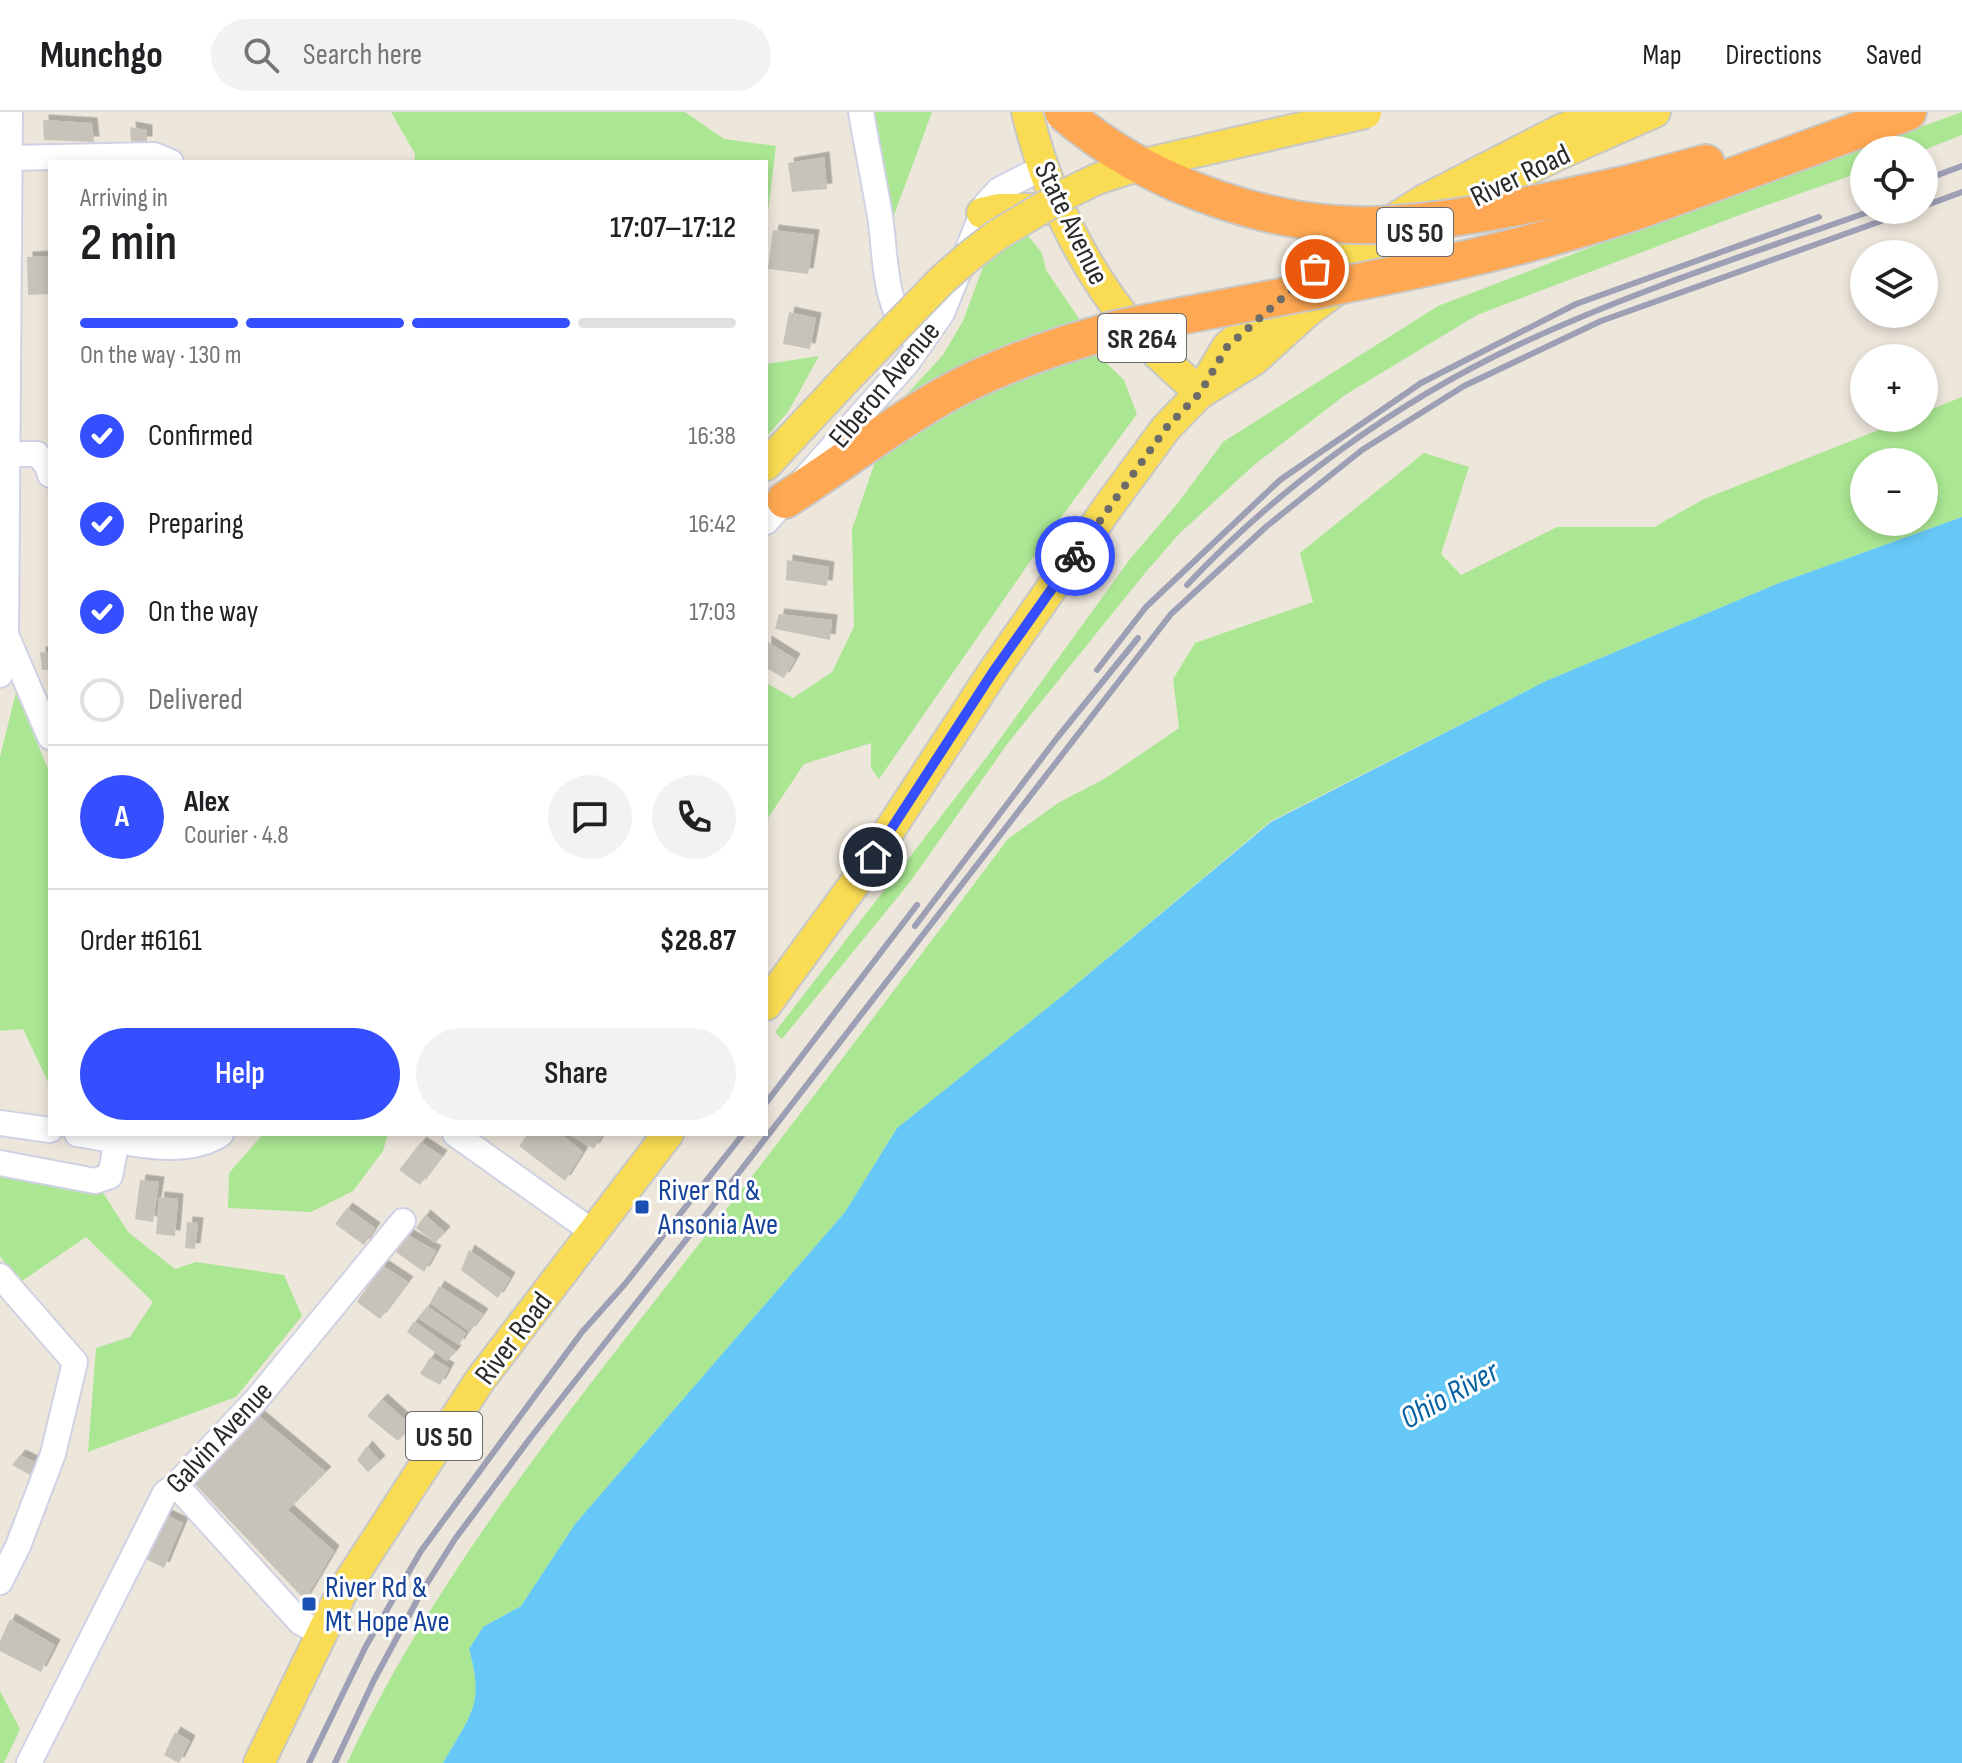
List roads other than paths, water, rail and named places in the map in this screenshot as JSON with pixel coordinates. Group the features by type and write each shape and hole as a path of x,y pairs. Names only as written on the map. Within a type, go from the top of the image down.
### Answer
{"highway":[{"path":"1063,112 1149,170 1217,199 1299,219 1393,225 1634,197 1908,112"},
{"path":"776,511 910,416 952,391 1027,357 1116,329 1492,253 1572,233 1634,197 1772,143 1865,112"}],"main road":[{"name":"State Avenue","path":"1027,112 1042,168 1080,252 1107,295 1141,336 1200,393"},
{"path":"1311,112 1369,112"},
{"path":"768,463 920,301 967,258 997,235 1064,195 1097,179 1143,164 1369,112"},
{"name":"River Road","path":"768,1002 855,883 993,672 1108,507 1166,428 1200,393 1227,347 1315,269 1424,200 1562,129 1608,112"},
{"name":"River Road","path":"1200,393 1254,360 1307,312 1401,241 1450,210 1495,185 1655,112"},
{"path":"982,213 1000,209 1060,210"},
{"name":"River Road","path":"259,1763 341,1594 480,1380 666,1136"}],"street":[{"path":"0,675 6,636 10,112"},
{"path":"861,112 891,301 896,315 919,345"},
{"path":"10,158 154,155 168,160"},
{"name":"Elberon Avenue","path":"776,511 907,363 942,313 982,213 999,190 1042,168"},
{"path":"8,454 37,454 43,458 48,470"},
{"path":"6,636 48,732"},
{"path":"0,1123 48,1130"},
{"path":"90,1136 175,1148 193,1146 216,1136"},
{"path":"461,1136 593,1232"},
{"path":"0,1163 95,1181 110,1176 117,1140"},
{"name":"Galvin Avenue","path":"29,1763 165,1493 256,1400 403,1221"},
{"path":"0,1276 75,1362 53,1454 18,1546 0,1582"},
{"path":"176,1485 300,1622 321,1633"}],"water":[{"name":"Ohio River","path":"1962,517 1962,1763 443,1763 472,1709 475,1684 469,1649 483,1627 521,1606 575,1524 845,1212 897,1128 1061,997 1271,822 1546,681 1779,583 1909,536 1938,536 1938,526"}],"railway":[{"path":"1938,175 1962,166"},
{"path":"1938,201 1962,192"},
{"path":"1097,670 1146,607 1280,480 1421,383 1576,304 1819,217"},
{"path":"1187,585 1260,514 1300,481 1384,420 1473,368 1605,307 1850,218"},
{"path":"768,1135 1171,614 1267,526 1362,450 1464,386 1601,321 1873,224"},
{"path":"915,926 1057,738 1138,638"},
{"path":"768,1100 917,905"},
{"path":"309,1763 366,1646 421,1551 582,1332 625,1284 741,1136"},
{"path":"335,1763 374,1680 421,1593 455,1539 531,1437 767,1136"}],"place":[{"name":"River Rd & Ansonia Ave","path":"642,1207"},
{"name":"River Rd & Mt Hope Ave","path":"309,1604"}]}
